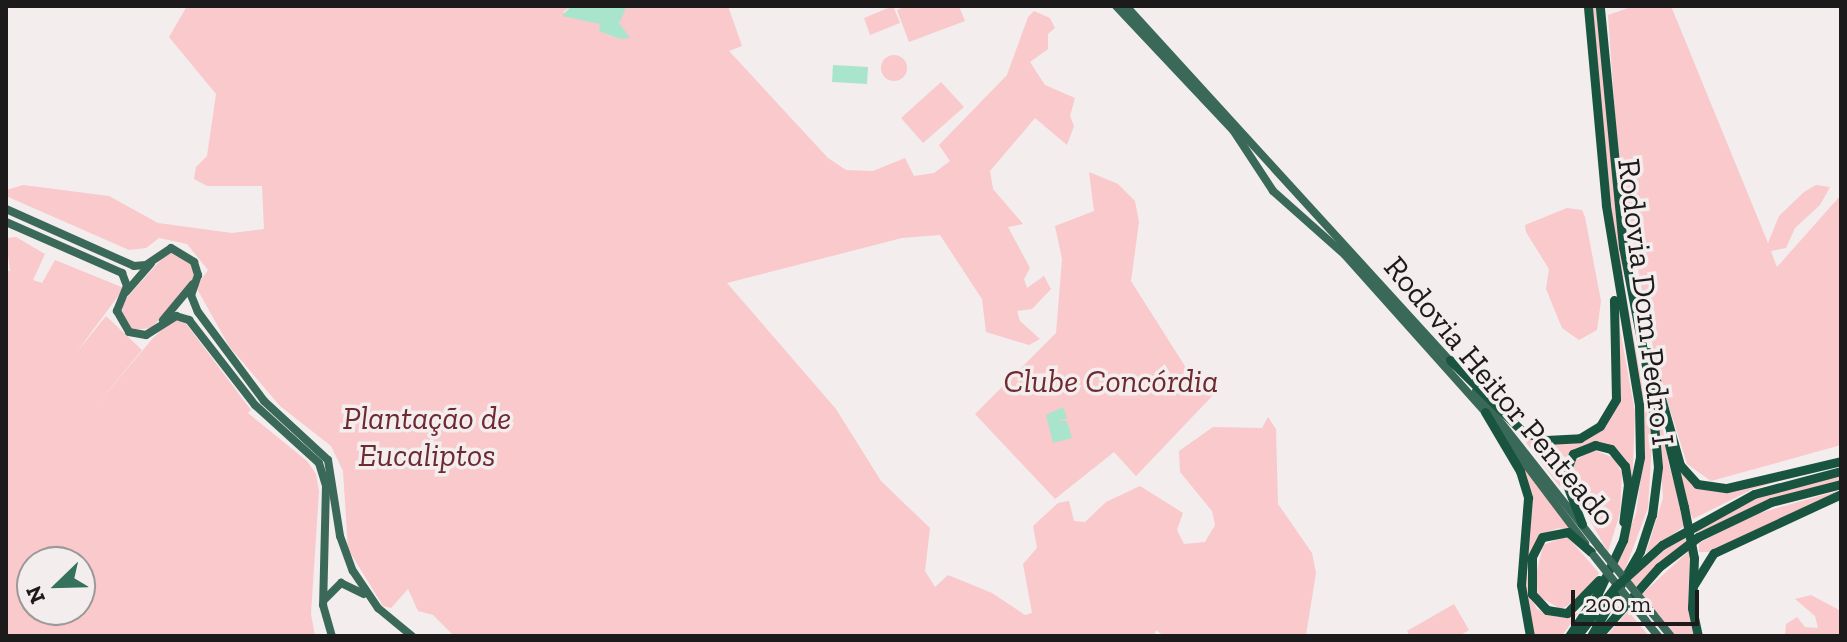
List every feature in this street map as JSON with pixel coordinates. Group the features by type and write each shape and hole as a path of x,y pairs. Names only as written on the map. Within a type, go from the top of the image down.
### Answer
{"highway":[{"name":"Rodovia Dom Pedro I","path":"1569,636 1615,555 1635,502 1641,434 1606,205 1588,6"},
{"name":"Rodovia Dom Pedro I","path":"1591,636 1640,551 1657,484 1655,422 1623,247 1600,6"},
{"path":"1450,360 1529,435 1562,442 1600,426 1614,405 1619,384 1606,205"},
{"path":"1623,247 1680,465 1704,488 1727,488 1841,461"},
{"path":"1662,400 1694,558 1693,586 1698,636"},
{"path":"1485,412 1520,471 1528,498 1521,585 1530,636"},
{"path":"1582,524 1567,492 1565,468 1577,450 1603,446 1621,459 1628,475 1615,555 1579,606 1560,614 1540,606 1532,594 1530,572 1542,537 1568,532 1595,552"},
{"path":"1577,636 1615,587 1662,545 1754,494 1841,471"},
{"path":"1598,636 1659,567 1698,537 1771,502 1841,484"},
{"path":"1693,586 1714,553 1841,494"}],"main road":[{"name":"Rodovia Heitor Penteado","path":"1116,6 1233,130 1273,191 1345,255 1485,412 1658,636"},
{"name":"Rodovia Heitor Penteado","path":"1126,6 1450,360 1582,524 1595,552 1671,636"},
{"path":"1273,191 1288,181"},
{"path":"1298,214 1306,213 1309,204"},
{"path":"6,209 125,263 151,263"},
{"path":"6,222 117,270 126,280 125,293"},
{"path":"332,636 323,605 326,486 319,463 255,405 189,320 176,316 141,335 123,327 117,311 125,293 166,249 179,250 197,266 193,284 198,312 242,375 328,460 340,536 367,597"},
{"path":"158,327 193,284"},
{"path":"323,605 327,592 341,583 367,597 388,619 412,636"},
{"path":"388,619 396,636"}],"green space":[{"name":"Plantação de Eucaliptos","path":"187,6 571,6 563,12 600,24 602,32 620,39 619,20 627,6 728,6 742,46 729,51 828,158 846,170 873,171 905,158 914,176 934,173 950,161 939,145 1007,75 1028,17 1034,11 1050,18 1055,28 1048,34 1048,49 1030,62 1045,85 1075,98 1070,116 1074,126 1067,145 1035,118 990,171 993,189 1023,224 1008,227 1030,268 1024,279 1027,288 1044,276 1051,289 1032,309 1017,311 1020,321 1040,339 1029,345 986,332 982,299 940,235 902,238 727,283 836,409 881,481 930,528 925,571 935,587 948,575 992,593 1025,615 1032,613 1023,564 1037,548 1033,526 1058,503 1069,501 1074,521 1085,522 1106,502 1140,486 1183,513 1177,530 1184,544 1205,542 1215,525 1212,511 1180,472 1179,451 1213,427 1262,428 1268,417 1276,429 1278,504 1312,553 1316,573 1306,635 1164,636 1156,630 1154,636 454,636 433,615 418,611 408,589 391,608 383,606 348,549 343,471 331,446 280,406 229,346 196,287 208,270 187,244 159,238 146,248 129,250 6,196 6,190 23,185 109,196 158,223 232,233 264,229 262,186 207,186 194,179 196,167 207,156 216,94 169,37"},
{"path":"893,6 900,23 870,35 864,18"},
{"path":"907,6 959,6 965,21 909,42 897,10"},
{"path":"1590,6 1596,6 1624,283 1652,441 1648,508 1624,572 1617,563 1636,513 1644,456 1609,208"},
{"path":"1634,6 1671,6 1768,243 1779,216 1804,192 1816,185 1830,187 1820,205 1795,228 1786,248 1771,251 1777,267 1841,195 1841,445 1711,481 1687,464 1657,368 1619,172 1608,15"},
{"path":"894,55 903,59 907,68 903,77 894,81 885,77 881,68 885,59"},
{"path":"941,82 964,107 923,143 901,118"},
{"name":"Clube Concórdia","path":"1089,172 1118,184 1135,201 1139,222 1131,281 1188,371 1216,392 1136,476 1114,452 1055,499 975,414 1056,333 1062,259 1055,226 1094,211"},
{"path":"1567,208 1582,210 1585,217 1601,301 1597,330 1579,340 1562,328 1546,289 1549,269 1526,232 1525,225"},
{"path":"16,237 45,254 33,280 42,283 55,260 124,288 76,353 106,316 142,350 89,414 153,338 172,321 184,321 251,410 248,413 307,461 316,474 319,491 311,614 315,636 6,636 6,271 10,271 6,238"},
{"path":"169,251 194,265 193,278 152,328 130,330 122,322 121,304"},
{"path":"1618,319 1635,412 1632,486 1621,454 1593,442 1567,456 1560,487 1514,427 1563,444 1605,425 1621,394"},
{"path":"1656,388 1669,465 1686,525 1646,553 1663,498"},
{"path":"1594,450 1614,458 1622,473 1620,513 1608,552 1570,485 1574,461"},
{"path":"1841,462 1753,489 1693,519 1680,489 1680,469 1695,486 1717,492"},
{"path":"1523,467 1572,531 1559,528 1541,534 1527,570 1529,596 1537,609 1557,617 1578,613 1562,636 1532,636 1525,597 1526,559 1532,509"},
{"path":"1841,474 1841,482 1807,489 1697,535 1695,527 1770,491"},
{"path":"1841,490 1712,552 1699,552 1699,543 1756,514"},
{"path":"1687,532 1689,539 1635,587 1629,579"},
{"path":"1567,536 1599,573 1580,599 1561,609 1538,596 1536,575 1543,545"},
{"path":"1690,550 1688,601 1695,636 1676,636 1642,594"},
{"path":"1811,595 1841,611 1841,636 1785,636 1786,624 1797,617 1805,627 1818,628 1815,616 1795,599"},
{"path":"1454,604 1469,630 1459,636 1410,636 1407,631"},
{"path":"1628,611 1649,636 1606,636 1610,632"}],"shaded area":[{"path":"571,6 627,6 619,23 630,38 620,39 599,31 600,24 562,16"},
{"path":"833,65 868,67 867,84 832,82"},
{"path":"1063,407 1067,418 1059,421 1067,421 1072,438 1053,443 1046,415"}]}
